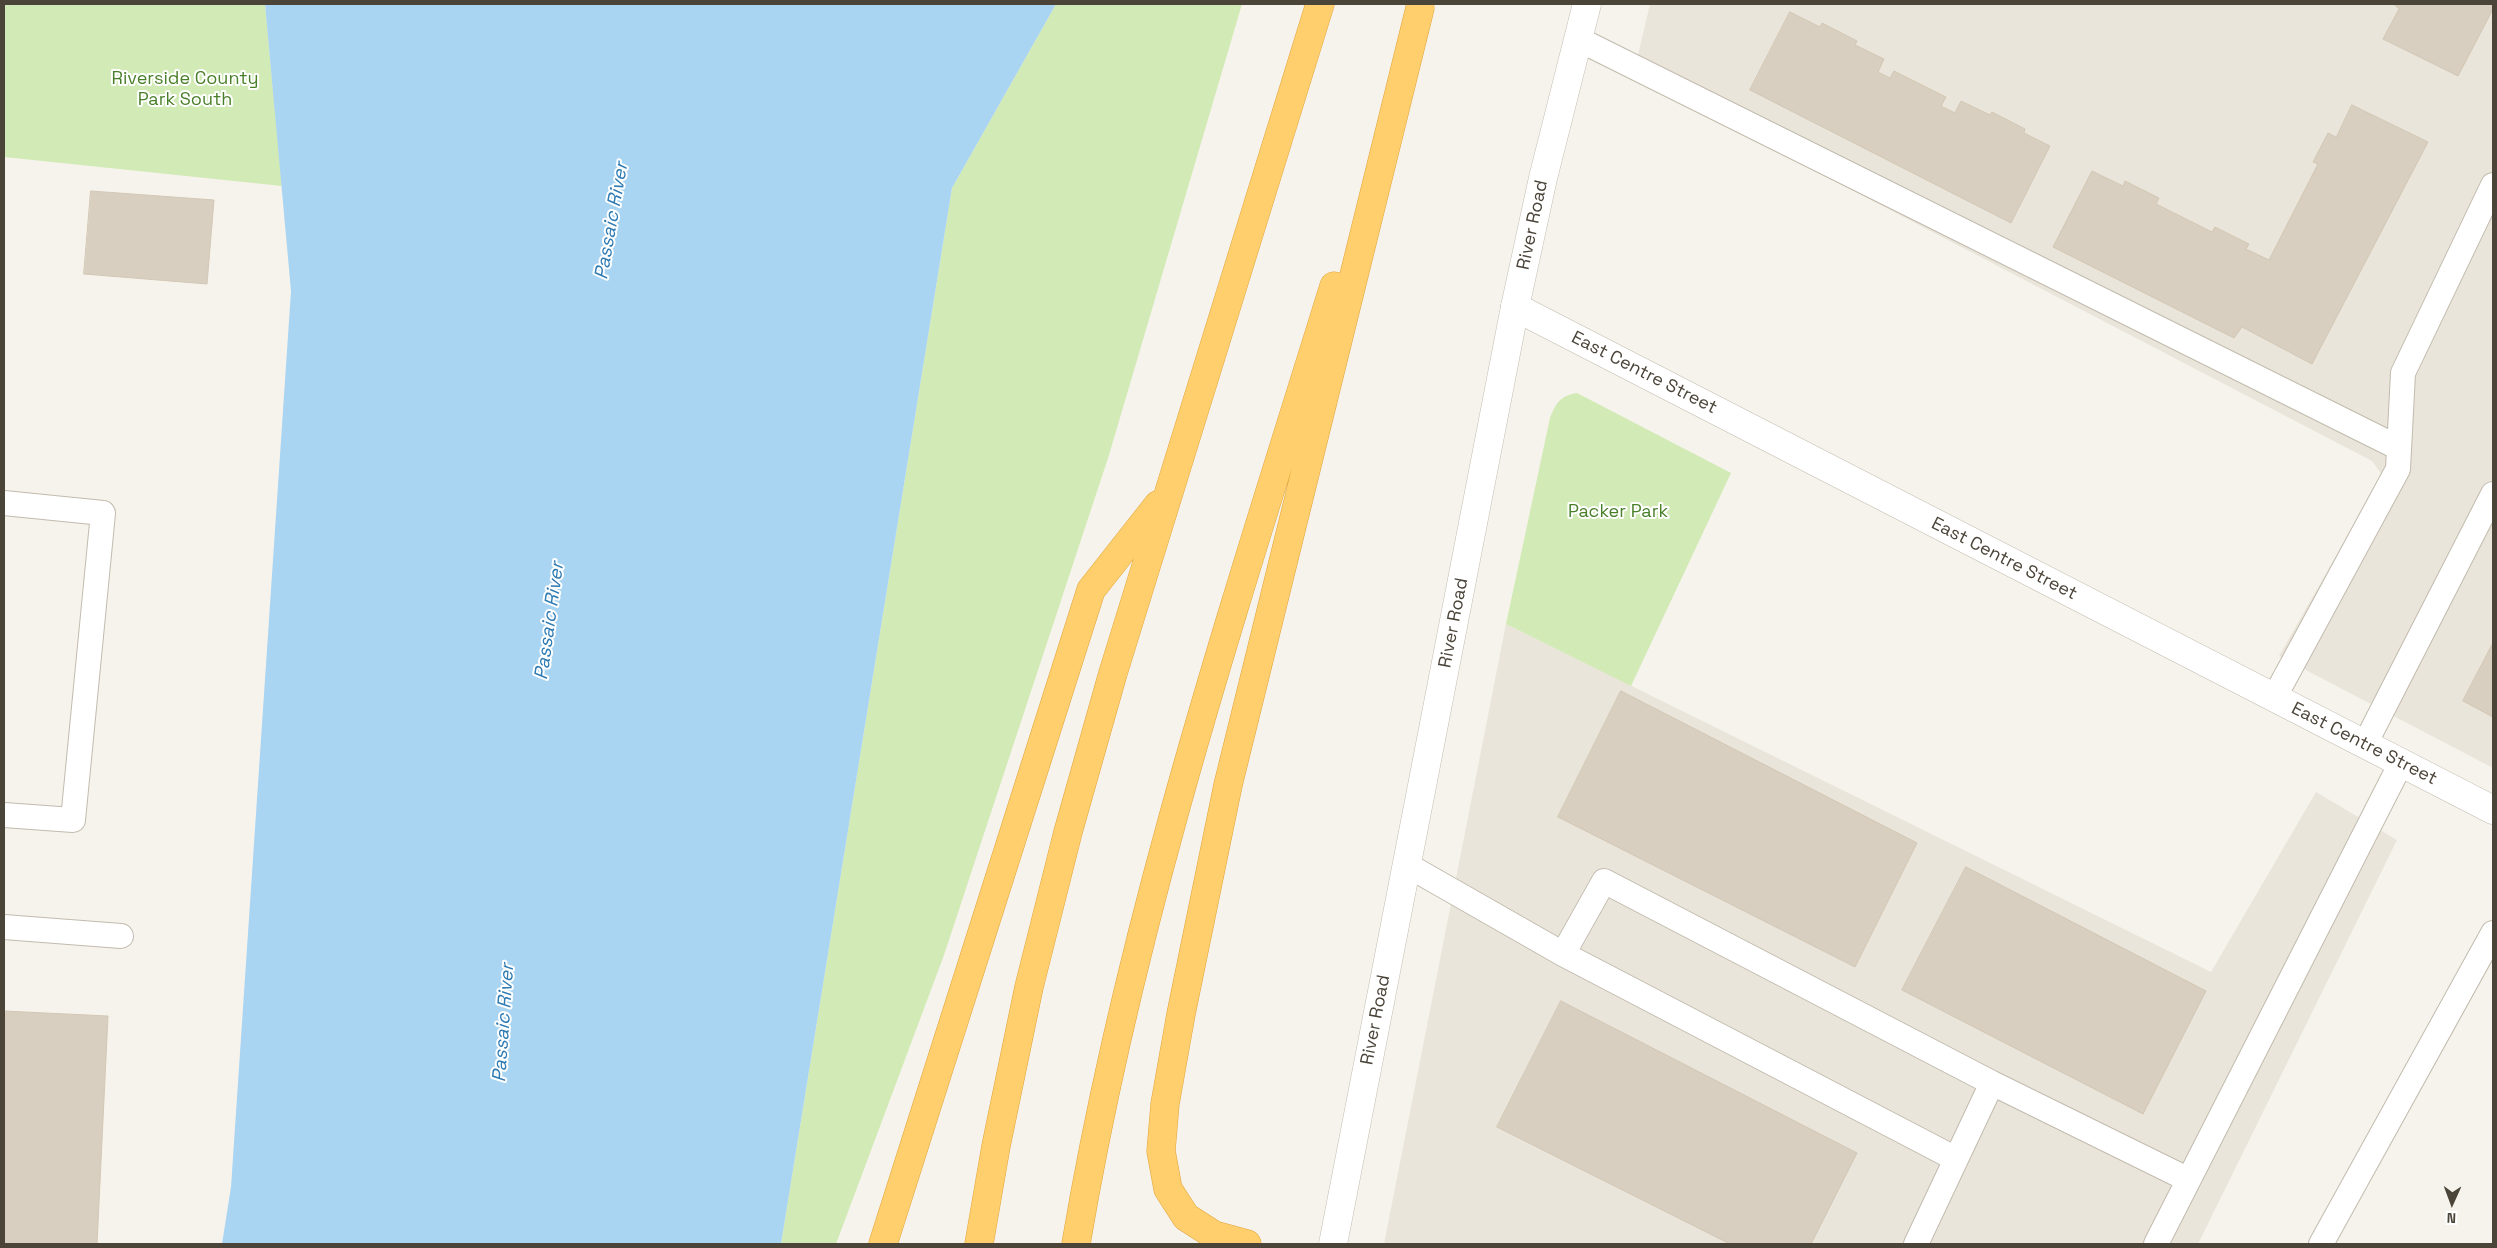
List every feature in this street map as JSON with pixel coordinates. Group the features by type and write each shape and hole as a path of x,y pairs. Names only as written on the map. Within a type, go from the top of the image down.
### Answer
{"highway":[{"path":"979,1244 996,1146 1029,987 1066,841 1113,673 1320,4"},
{"path":"1076,1244 1090,1164 1123,1009 1164,848 1205,700 1420,6"},
{"path":"1247,1244 1214,1235 1186,1216 1168,1189 1161,1151 1165,1104 1181,1014 1228,785 1420,6"},
{"path":"883,1244 1091,590 1169,492"}],"street":[{"name":"River Road","path":"1332,1244 1515,307 1543,178 1587,4"},
{"name":"East Centre Street","path":"1515,307 2493,810"}],"lane":[{"path":"1578,39 2399,448"},
{"path":"2274,698 2398,469 2403,373 2493,184"},
{"path":"2365,744 2493,494"},
{"path":"4,503 103,513 73,820 4,815"},
{"path":"2156,1244 2187,1179 2401,763"},
{"path":"1407,864 1563,954 1956,1159"},
{"path":"1563,954 1604,881 1992,1083 2187,1179"},
{"path":"4,926 121,936"},
{"path":"2321,1244 2493,933"},
{"path":"1916,1244 1992,1083"}],"shaded area":[{"path":"1650,4 2493,4 2493,768 2279,656 2382,475 2372,461 1633,76"},
{"path":"1506,624 2211,972 2316,792 2397,840 2198,1244 1384,1244"}],"green space":[{"name":"Riverside County Park South","path":"4,4 265,4 282,186 4,157"},
{"path":"1056,4 1242,4 1109,455 944,955 836,1244 781,1244 952,188"},
{"name":"Packer Park","path":"1577,393 1731,473 1631,686 1506,624 1550,418 1559,401 1566,396"}],"water":[{"name":"Passaic River","path":"265,4 1056,4 952,188 781,1244 222,1244 231,1187 291,291"}],"building":[{"path":"2394,4 2493,4 2493,9 2458,76 2383,39 2399,9"},
{"path":"1790,12 1820,27 1822,23 1857,41 1855,45 1884,59 1878,72 1890,78 1894,71 1946,97 1941,106 1955,113 1961,101 1990,115 1992,112 2025,129 2024,133 2050,146 2011,223 1750,90"},
{"path":"2352,105 2428,142 2312,364 2242,327 2234,338 2053,247 2092,171 2123,186 2125,181 2159,198 2156,204 2212,232 2215,227 2249,244 2246,249 2269,260 2318,164 2313,162 2328,133 2336,137"},
{"path":"91,191 214,200 207,284 84,274"},
{"path":"2493,643 2493,717 2463,701"},
{"path":"1621,691 1917,843 1855,967 1558,817"},
{"path":"1966,867 2206,991 2143,1114 1902,990"},
{"path":"1561,1001 1857,1153 1811,1244 1730,1244 1497,1127"},
{"path":"4,1011 108,1016 97,1244 4,1244"}]}
